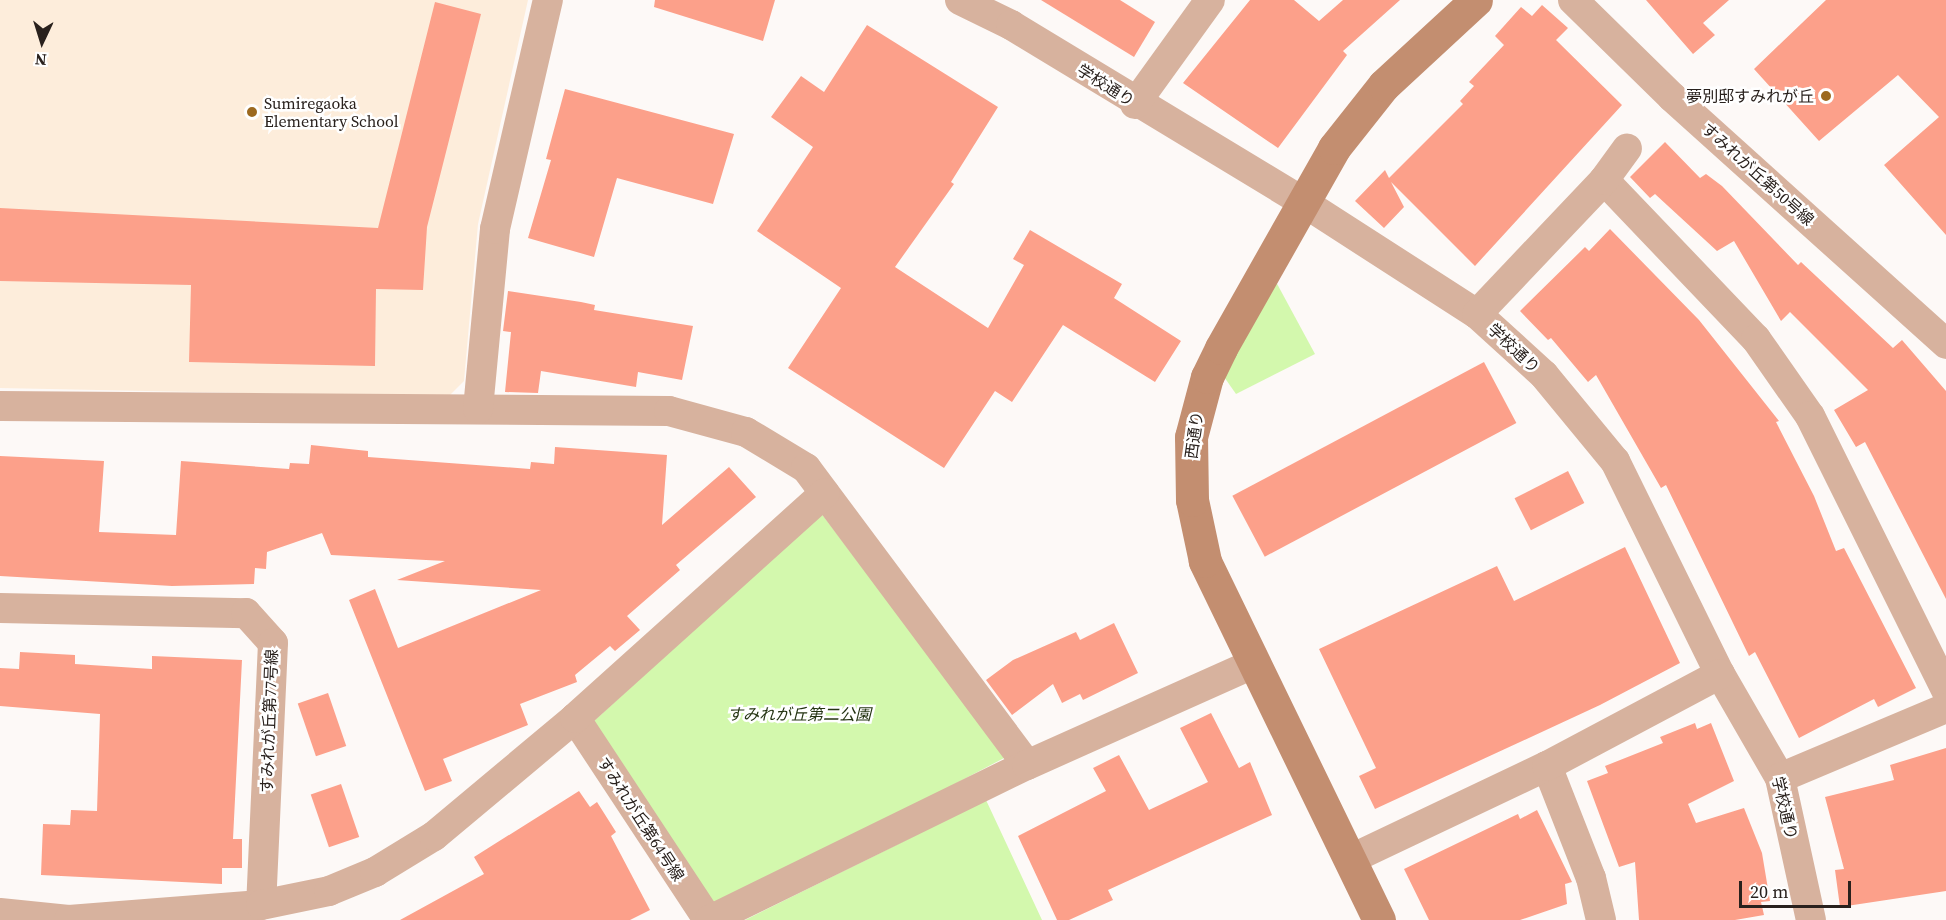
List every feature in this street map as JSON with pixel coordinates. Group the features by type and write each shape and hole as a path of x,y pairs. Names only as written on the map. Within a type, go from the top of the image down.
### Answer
{"street":[{"path":"478,408 495,229 548,0"},
{"name":"学校通り","path":"960,0 1011,25 1135,104 1303,202 1477,314 1544,375 1615,461 1720,674 1780,778 1811,920"},
{"path":"1135,104 1210,0"},
{"name":"西通り","path":"1379,920 1205,561 1192,500 1191,437 1207,377 1303,202 1364,107 1476,0"},
{"name":"すみれが丘第50号線","path":"1573,0 1672,97 1944,339"},
{"path":"1477,314 1604,180 1627,148"},
{"path":"1604,180 1756,339 1810,416 1946,690"},
{"path":"0,406 669,411 746,432 806,468 1027,765"},
{"path":"0,913 69,920 187,915 261,905 329,891 375,872 424,842 575,718 825,493"},
{"name":"すみれが丘第77号線","path":"0,608 246,613 273,643 261,905"},
{"path":"709,920 1027,765 1253,664"},
{"path":"1351,859 1547,766 1720,674"},
{"path":"1780,778 1946,708"},
{"name":"すみれが丘第64号線","path":"575,718 709,920"},
{"path":"1547,766 1591,878 1600,920"}],"shaded area":[{"name":"Sumiregaoka Elementary School","path":"0,0 528,0 478,224 464,381 448,397 0,388"}],"green space":[{"path":"1275,280 1315,354 1236,394 1222,374"},
{"name":"すみれが丘第二公園","path":"821,513 1006,757 713,911 594,721"},
{"path":"986,800 1042,920 745,920 876,855"}],"building":[{"path":"655,0 775,0 763,41 654,7"},
{"path":"1041,0 1120,0 1155,22 1134,57"},
{"path":"1250,0 1294,0 1319,21 1343,0 1400,0 1343,51 1347,55 1278,148 1183,83"},
{"path":"1646,0 1729,0 1703,23 1715,35 1693,54"},
{"name":"夢別邸すみれが丘","path":"1826,0 1946,0 1946,235 1884,165 1939,117 1898,75 1819,141 1754,69"},
{"path":"435,2 481,14 427,227 423,290 376,289 375,366 189,362 191,285 0,281 0,208 378,228"},
{"path":"1542,5 1568,28 1556,40 1622,105 1475,266 1391,182 1404,207 1384,228 1355,201 1385,170 1389,178 1463,104 1460,101 1474,86 1469,82 1504,45 1495,36 1521,7 1532,16"},
{"path":"867,25 998,107 951,182 954,184 895,267 988,328 1024,265 1013,259 1030,230 1122,284 1114,298 1181,341 1155,382 1063,325 1012,402 995,391 944,468 788,368 841,288 757,231 813,147 771,117 801,76 824,92"},
{"path":"565,89 734,134 713,204 617,178 594,257 528,238 551,160 546,159"},
{"path":"1665,142 1700,178 1706,174 1722,186 1798,265 1801,262 1893,348 1902,340 1946,391 1946,599 1865,442 1856,447 1834,410 1868,390 1790,312 1781,321 1734,241 1717,251 1655,194 1650,198 1630,177"},
{"path":"1610,229 1699,320 1779,421 1776,422 1814,496 1836,551 1844,548 1916,688 1878,707 1874,699 1799,738 1755,652 1749,656 1666,485 1661,488 1596,375 1588,382 1551,338 1548,340 1520,311 1585,247 1589,251"},
{"path":"508,291 581,302 595,305 594,310 693,326 682,380 638,372 636,387 541,371 538,393 505,392 511,332 503,331"},
{"path":"1484,362 1516,423 1265,557 1232,496"},
{"path":"311,445 368,451 368,457 530,469 531,462 554,464 555,447 667,455 662,525 729,467 756,497 676,565 680,570 627,616 640,630 615,651 610,646 575,675 577,682 520,704 528,725 443,759 452,781 425,791 349,600 375,589 398,648 541,590 397,580 445,561 331,555 322,533 267,552 266,569 255,568 254,584 172,586 0,576 0,456 104,461 99,532 176,535 181,461 289,469 290,463 309,464"},
{"path":"1568,471 1584,503 1531,530 1515,498"},
{"path":"1625,547 1680,663 1600,705 1375,809 1359,776 1376,768 1319,649 1497,566 1514,601"},
{"path":"1114,623 1138,673 1083,700 1080,694 1062,703 1053,684 1012,715 986,680 1013,660 1076,632 1080,640"},
{"path":"20,652 75,655 75,664 152,669 152,656 242,660 233,839 242,839 242,868 222,868 222,884 41,875 43,824 70,825 71,810 97,811 100,714 0,706 0,668 19,669"},
{"path":"328,693 346,746 316,756 298,703"},
{"path":"1211,713 1239,768 1250,762 1272,815 1108,890 1113,900 1069,920 1057,920 1018,836 1106,791 1093,768 1119,755 1149,810 1208,782 1180,728"},
{"path":"1695,723 1697,729 1711,723 1734,781 1688,804 1696,823 1744,808 1762,853 1770,901 1761,902 1764,915 1735,920 1639,920 1635,862 1619,867 1587,781 1608,773 1605,766 1663,743 1660,737"},
{"path":"1946,748 1946,891 1840,907 1835,870 1844,869 1825,797 1894,780 1890,765"},
{"path":"341,784 359,837 329,847 311,794"},
{"path":"579,791 590,807 597,802 616,832 611,836 650,910 630,920 400,920 484,874 474,857"},
{"path":"1537,810 1572,882 1565,884 1567,904 1520,920 1429,920 1404,869 1518,814 1520,819"}],"place":[{"name":"夢別邸すみれが丘","path":"1826,96"},
{"name":"Sumiregaoka Elementary School","path":"252,112"}]}
